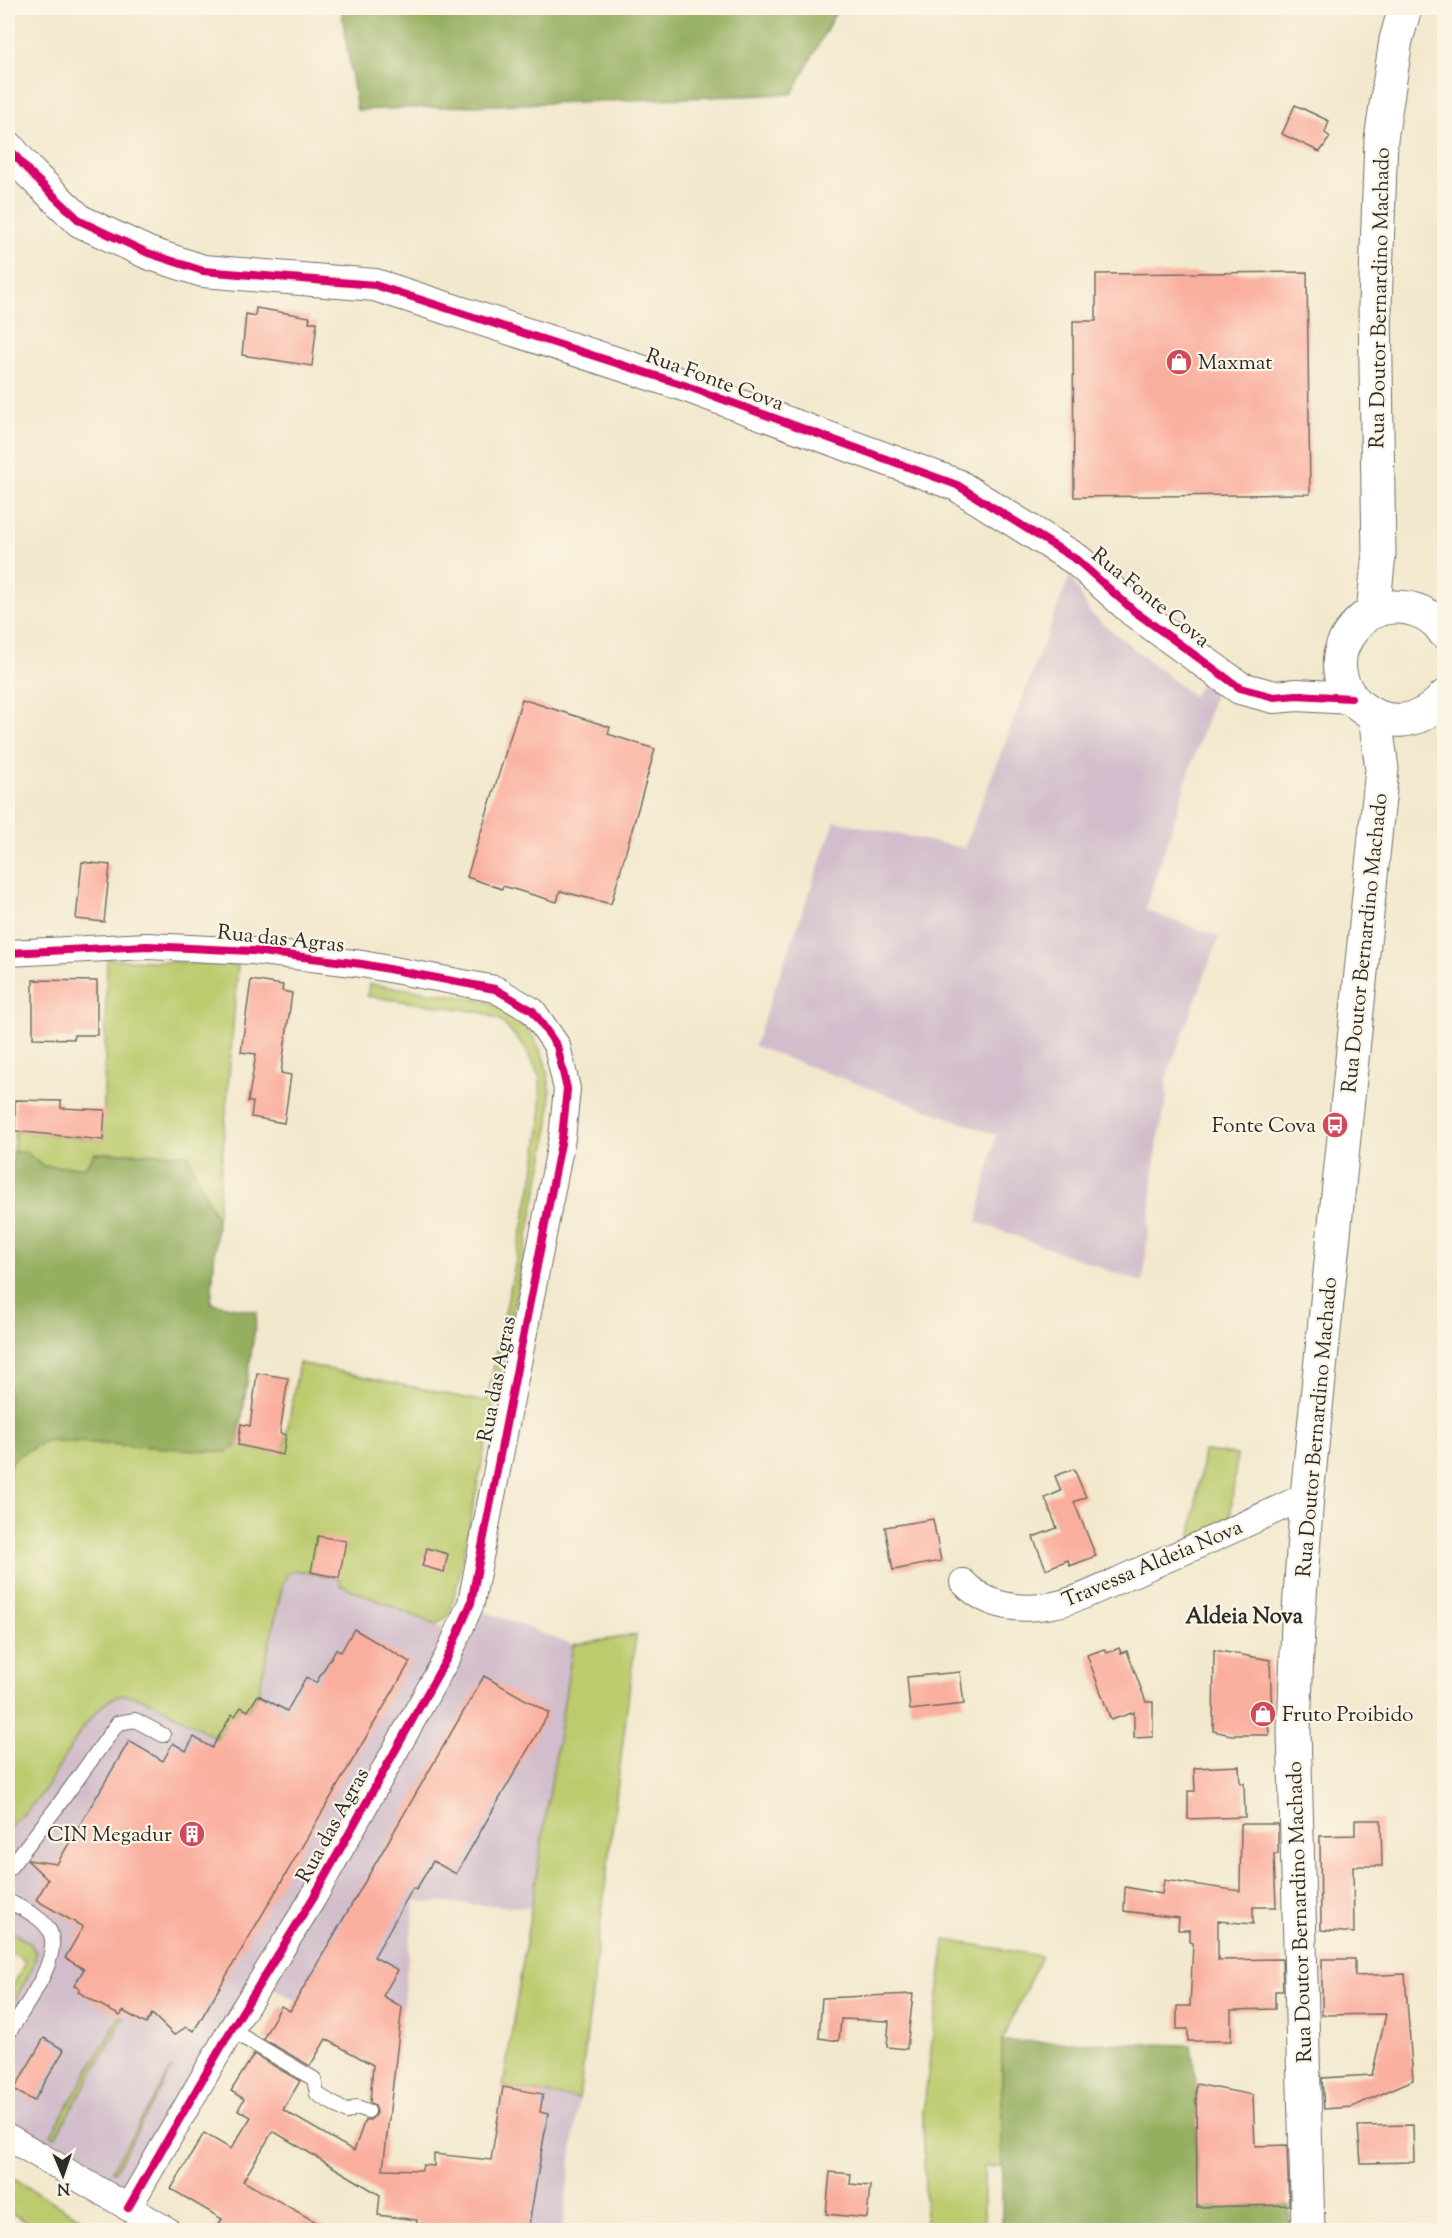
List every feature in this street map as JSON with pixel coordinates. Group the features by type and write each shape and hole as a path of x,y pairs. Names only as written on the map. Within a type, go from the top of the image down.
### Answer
{"main road":[{"name":"Rua Doutor Bernardino Machado","path":"1373,612 1379,554 1376,239 1381,139 1396,40 1404,8"},
{"path":"1379,554 1412,609"},
{"path":"1340,662 1350,632 1360,620 1373,612 1392,607 1412,609 1429,616 1444,632"},
{"name":"Rua Doutor Bernardino Machado","path":"1308,2230 1294,1730 1307,1495 1383,769 1363,707 1343,681 1340,662"},
{"path":"1363,707 1388,720 1434,709"},
{"name":"Rua Doutor Bernardino Machado","path":"1383,769 1434,709"}],"street":[{"name":"Rua Fonte Cova","path":"8,147 19,175 80,221 148,253 203,271 375,285 681,384 957,485 1077,560 1134,611 1240,688 1274,697 1297,694 1363,707"},
{"path":"1297,694 1340,662"},
{"name":"Rua das Agras","path":"8,953 147,946 254,951 362,964 495,989 533,1011 557,1046 567,1089 562,1137 471,1603 448,1656 313,1898 231,2030 128,2208"},
{"name":"Travessa Aldeia Nova","path":"963,1582 977,1597 999,1606 1045,1607 1067,1601 1179,1554 1307,1495"},
{"path":"8,2137 167,2230"}],"lane":[{"path":"8,1870 118,1723 135,1720 163,1735"},
{"path":"8,1901 38,1918 48,1929 54,1942 53,1953 44,1973 8,2034"},
{"path":"231,2030 314,2079 317,2094 333,2104 347,2112 357,2107 368,2111"}],"shaded area":[{"path":"1070,575 1090,613 1193,696 1202,683 1219,680 1145,910 1219,937 1166,1079 1167,1097 1156,1151 1143,1283 977,1222 996,1135 754,1046 835,821 964,848"},
{"path":"318,1536 436,1625 461,1635 473,1607 573,1645 533,1908 415,1901 396,2059 258,1979 127,2203 8,2133 8,1995 26,1962 8,1950 8,1820 82,1717 117,1688 232,1714 241,1707 248,1711 258,1695 283,1583"},
{"path":"503,2087 579,2099 562,2230 479,2230"}],"green space":[{"path":"341,8 838,8 792,94 357,110"},
{"path":"107,959 238,965 217,1221 187,1154 96,1153 86,1167 43,1166 24,1152 13,1152 15,1131 103,1140"},
{"path":"369,984 459,996 488,1002 499,1007 516,1018 529,1032 539,1047 548,1080 550,1097 545,1151 458,1581 449,1615 436,1625 340,1585 339,1578 294,1570 287,1575 283,1583 258,1695 248,1711 241,1707 235,1716 232,1714 217,1739 149,1701 127,1695 115,1697 91,1718 39,1797 8,1828 8,1469 16,1457 47,1440 227,1452 238,1445 283,1454 299,1363 480,1401 487,1400 534,1173 541,1121 540,1078 524,1046 499,1019 480,1012 367,996"},
{"path":"24,1151 43,1166 85,1167 95,1153 187,1154 217,1221 211,1303 257,1312 238,1445 227,1452 47,1440 16,1457 8,1469 8,1225 13,1152"},
{"path":"1204,1451 1237,1455 1229,1527 1190,1542"},
{"path":"636,1635 579,2099 503,2087 573,1645"},
{"path":"8,1930 30,1943 36,1953 33,1967 8,2012 8,1995 26,1962 8,1950"},
{"path":"945,1940 1041,1956 1002,2041 1002,2166 984,2167 984,2230 926,2230 923,2113"},
{"path":"120,2016 124,2018 55,2137 51,2135"},
{"path":"1002,2041 1191,2045 1196,2084 1197,2206 1289,2205 1290,2230 1002,2230"},
{"path":"171,2069 115,2171 112,2170"},
{"path":"8,2176 102,2230 41,2230 8,2211"}],"building":[{"path":"1295,105 1329,121 1325,133 1330,137 1320,152 1282,134"},
{"path":"1307,272 1310,494 1074,497 1073,321 1096,321 1096,274"},
{"path":"256,308 310,317 309,322 317,322 312,366 242,355 246,314 255,316"},
{"path":"522,699 610,727 608,734 655,749 611,904 560,891 557,902 503,886 502,889 467,877"},
{"path":"82,862 110,865 104,922 76,919"},
{"path":"33,980 97,981 97,1035 74,1035 74,1039 33,1038"},
{"path":"251,980 283,985 282,991 292,993 281,1073 291,1075 284,1123 251,1117 253,1102 248,1102 256,1054 241,1052"},
{"path":"15,1100 61,1101 61,1108 105,1110 103,1140 15,1131"},
{"path":"257,1373 288,1378 280,1433 286,1435 283,1455 238,1445 241,1424 250,1426"},
{"path":"1074,1469 1086,1497 1074,1502 1096,1556 1070,1566 1068,1560 1046,1569 1033,1537 1057,1528 1045,1498 1061,1491 1055,1476"},
{"path":"933,1519 941,1561 893,1570 885,1527"},
{"path":"318,1536 346,1541 339,1578 311,1572"},
{"path":"427,1548 448,1554 444,1572 422,1566"},
{"name":"CIN Megadur","path":"354,1629 410,1662 194,2031 186,2027 174,2035 152,2014 146,2024 123,2011 120,2016 78,1992 80,1989 74,1986 84,1969 65,1958 83,1927 36,1900 48,1880 27,1860 57,1864 129,1741 163,1761 173,1743 186,1751 194,1737 212,1748 232,1714 235,1716 241,1707 248,1711 258,1695 287,1711 306,1677 316,1683 336,1649 341,1652"},
{"path":"1119,1648 1121,1653 1127,1651 1146,1702 1153,1702 1153,1737 1134,1738 1134,1712 1111,1720 1087,1655 1105,1649 1107,1653"},
{"path":"1214,1650 1270,1660 1272,1722 1268,1722 1269,1735 1231,1735 1213,1731"},
{"path":"960,1672 964,1704 910,1710 907,1677"},
{"path":"484,1676 549,1713 456,1874 433,1861 416,1890 413,1888 374,1957 398,1970 383,1996 402,2007 383,2169 422,2170 423,2165 434,2166 434,2154 491,2160 503,2087 543,2094 540,2112 548,2114 528,2230 416,2230 417,2220 378,2215 380,2195 273,2131 243,2181 330,2230 215,2230 222,2219 171,2189 204,2133 231,2149 251,2117 238,2110 244,2099 231,2091 254,2054 300,2081 283,2110 354,2151 365,2120 370,2120 376,2115 375,2106 370,2102 373,2065 326,2039 310,2066 263,2039 281,2006 290,2011"},
{"path":"1239,1766 1240,1783 1244,1783 1245,1817 1188,1819 1188,1791 1195,1791 1194,1768"},
{"path":"1355,1820 1381,1820 1382,1866 1353,1866 1354,1933 1321,1930 1320,1836 1355,1835"},
{"path":"1241,1824 1278,1824 1278,1854 1274,1854 1276,1907 1253,1907 1253,1924 1218,1921 1218,1960 1282,1959 1283,1991 1275,1991 1275,2009 1231,2010 1231,2041 1188,2041 1188,2029 1177,2029 1177,2006 1190,2006 1193,1943 1190,1942 1190,1930 1178,1930 1179,1918 1124,1911 1125,1887 1162,1894 1164,1880 1240,1891"},
{"path":"1322,1959 1355,1959 1355,1976 1405,1974 1413,2080 1352,2107 1324,2109 1322,2078 1372,2075 1386,2014 1322,2015"},
{"path":"913,1994 907,2049 887,2047 889,2021 841,2019 839,2041 819,2038 822,1998"},
{"path":"44,2038 64,2050 34,2101 14,2090"},
{"path":"1196,2084 1253,2095 1255,2146 1287,2145 1289,2205 1197,2207"},
{"path":"1413,2125 1414,2162 1361,2163 1358,2126"},
{"path":"830,2172 851,2174 850,2184 870,2186 867,2218 826,2214"}],"cycle path":[{"path":"8,147 31,174 80,221 148,253 203,271 375,285 681,384 957,485 1077,560 1134,611 1240,688 1274,697 1297,695 1351,698"},
{"path":"8,953 147,946 253,951 362,964 495,989 533,1011 557,1046 567,1089 562,1138 471,1603 448,1656 313,1898 231,2030 128,2208"}],"place":[{"name":"Maxmat","path":"1179,362"},
{"name":"Fonte Cova","path":"1335,1125"},
{"name":"Fruto Proibido","path":"1263,1714"},
{"name":"CIN Megadur","path":"192,1834"}],"district":[{"name":"Aldeia Nova","path":"1244,1615"}]}
